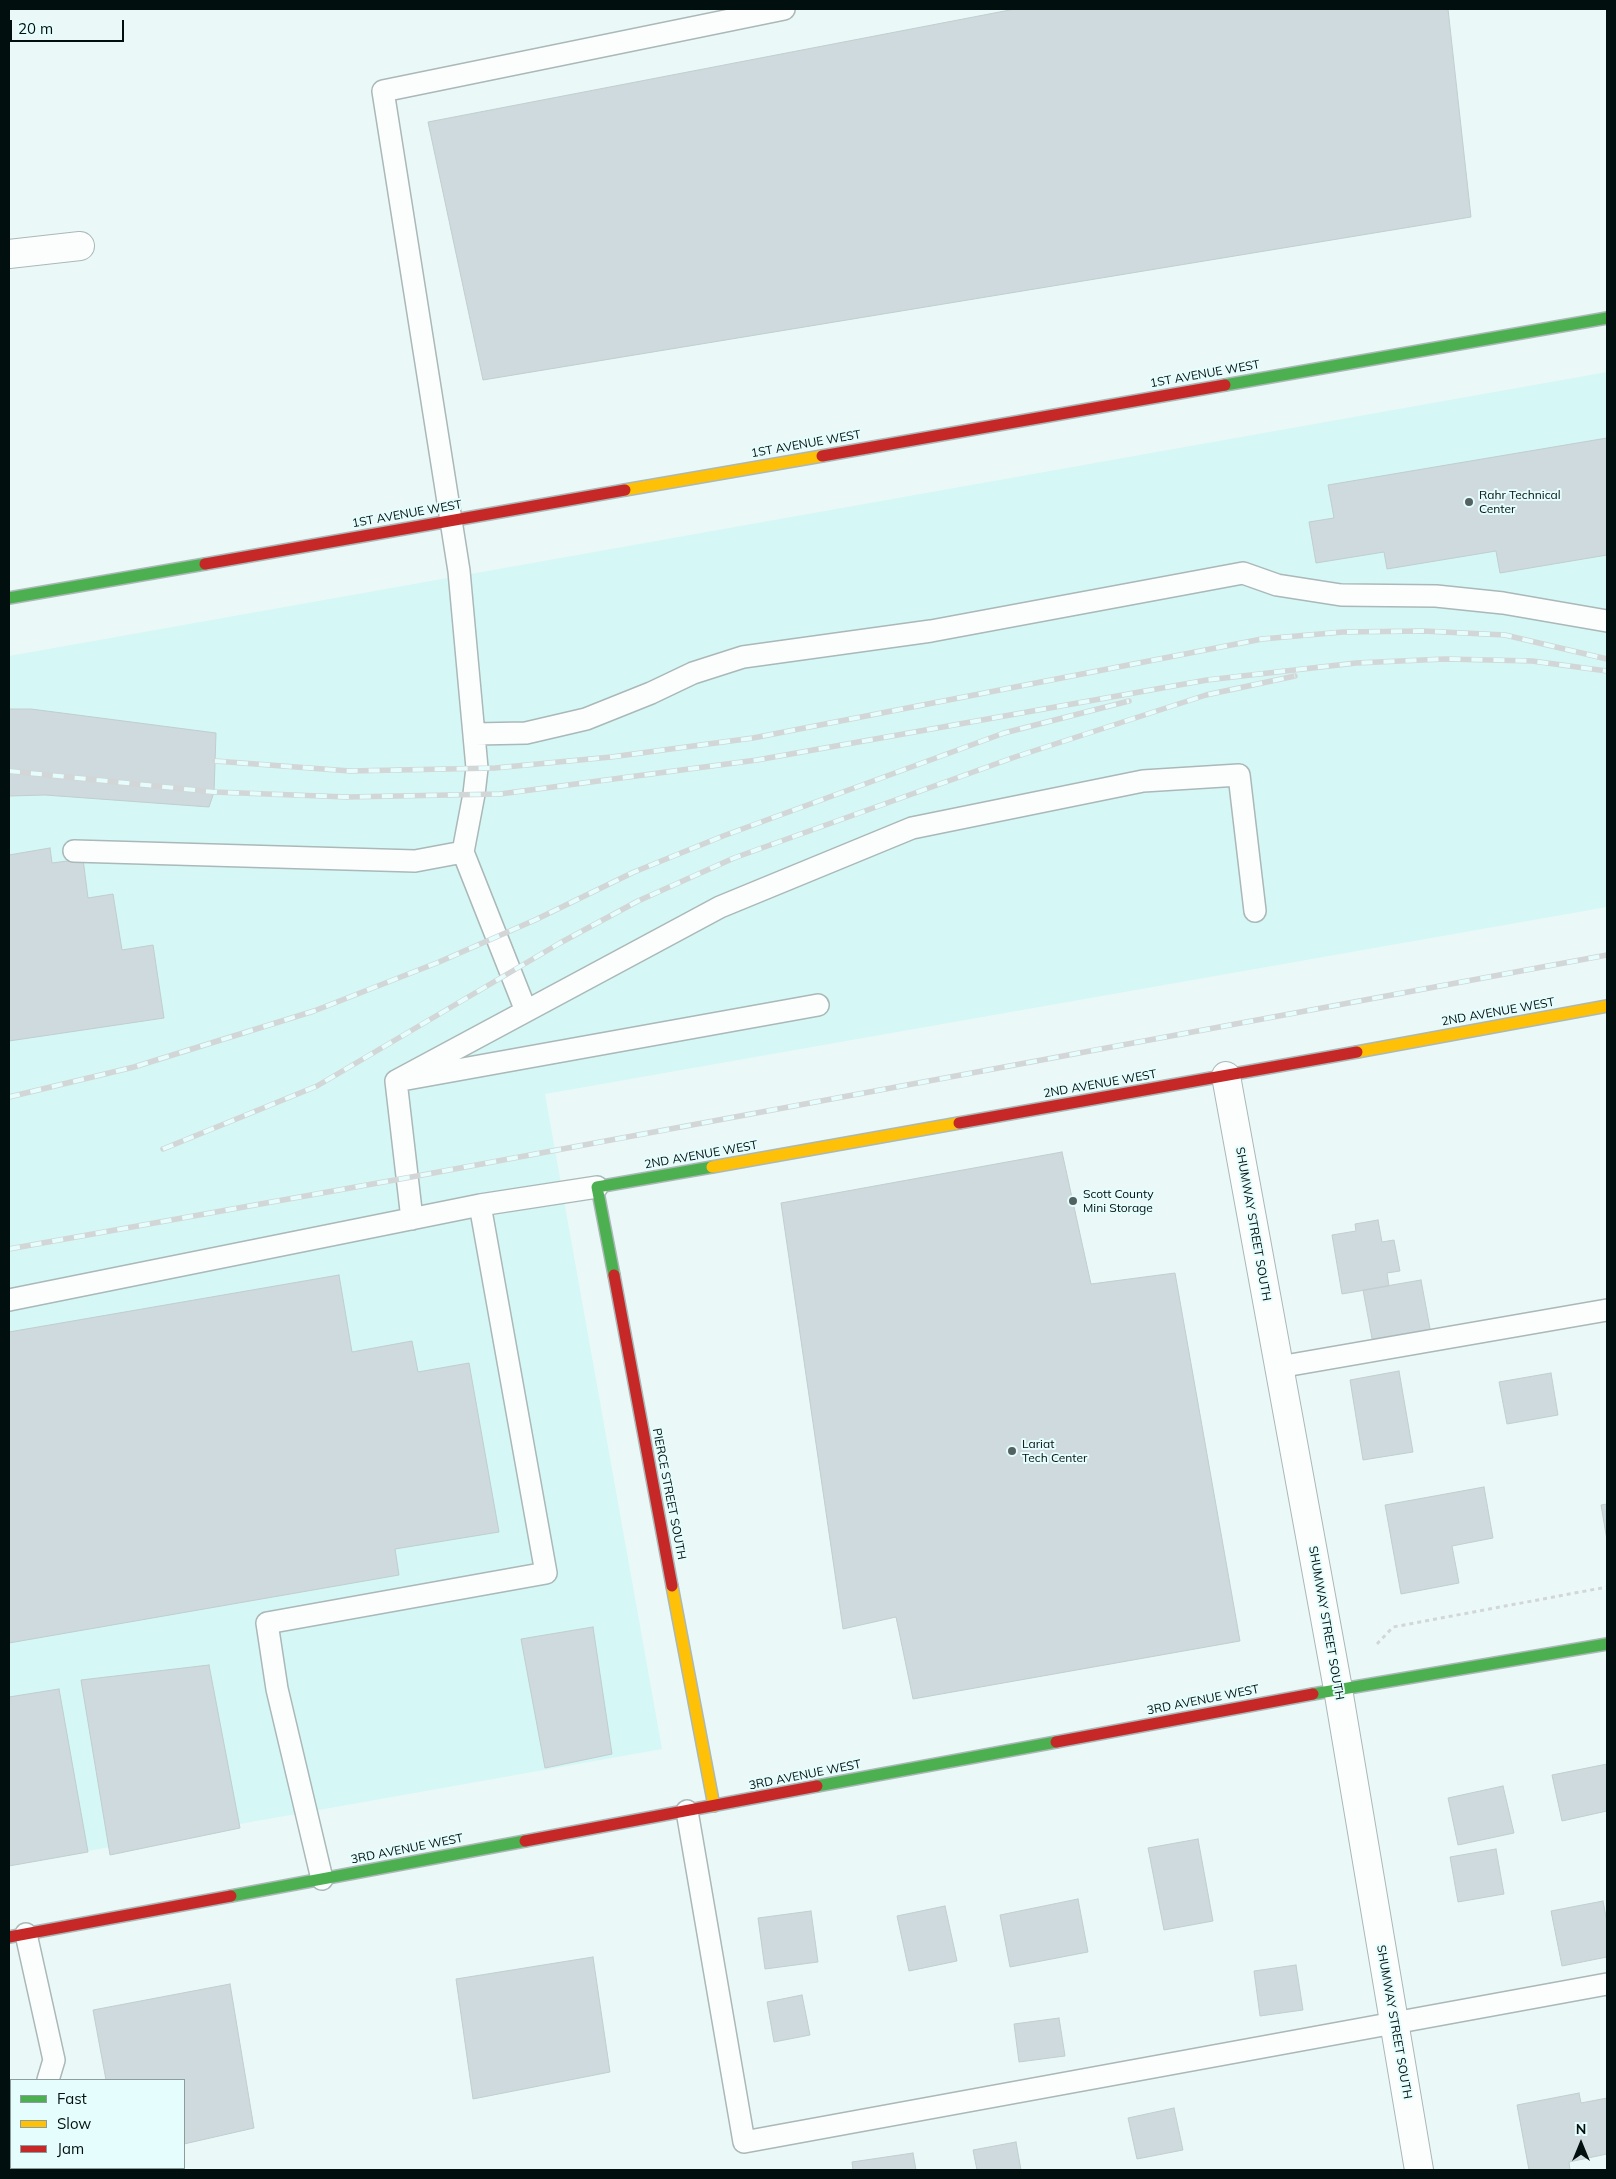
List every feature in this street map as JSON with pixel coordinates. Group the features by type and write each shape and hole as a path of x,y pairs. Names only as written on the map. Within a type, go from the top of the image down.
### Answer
{"street":[{"path":"9,254 80,246"},
{"name":"1ST AVENUE WEST","path":"9,598 1607,318"},
{"name":"2ND AVENUE WEST","path":"597,1187 1226,1076 1607,1006"},
{"name":"SHUMWAY STREET SOUTH","path":"1226,1076 1338,1688 1419,2170"},
{"name":"PIERCE STREET SOUTH","path":"597,1187 714,1806"},
{"name":"3RD AVENUE WEST","path":"18,1936 1338,1688 1607,1644"}],"lane":[{"path":"526,1011 463,852 477,768 459,571 383,90 784,9"},
{"path":"475,734 526,732 586,719 651,693 693,673 743,657 931,631 1243,573 1277,585 1341,595 1436,596 1503,604 1607,621"},
{"path":"396,1081 720,908 912,828 1143,781 1239,775 1256,911"},
{"path":"74,852 415,861 463,852"},
{"path":"396,1081 818,1005"},
{"path":"396,1081 412,1219"},
{"path":"9,1300 480,1205 597,1187"},
{"path":"322,1879 277,1688 267,1623 546,1573 480,1205"},
{"path":"1279,1367 1607,1310"},
{"path":"687,1811 744,2142 1607,1984"},
{"path":"18,1936 54,2060 48,2079"}],"path":[{"path":"1377,1644 1393,1627 1607,1587"}],"shaded area":[{"path":"1607,372 1607,907 545,1094 662,1749 9,1865 9,656"}],"building":[{"path":"1015,9 1448,9 1471,217 483,380 428,122"},
{"name":"Rahr Technical Center","path":"1607,438 1607,555 1500,573 1496,551 1387,569 1384,552 1316,563 1309,522 1334,518 1328,485"},
{"path":"9,709 31,709 216,733 214,792 209,807 45,795 9,796"},
{"path":"50,848 52,863 83,859 88,898 113,894 122,950 153,945 164,1018 9,1041 9,855"},
{"name":"Lariat Tech Center","path":"1062,1152 1091,1284 1175,1273 1240,1641 913,1699 896,1617 843,1629 781,1203"},
{"path":"1378,1220 1382,1242 1394,1240 1400,1271 1387,1273 1389,1286 1342,1294 1332,1235 1356,1231 1355,1224"},
{"path":"339,1275 352,1352 412,1341 418,1372 469,1363 499,1532 395,1549 399,1575 9,1643 9,1332"},
{"path":"1421,1280 1431,1334 1373,1344 1363,1290"},
{"path":"1399,1371 1413,1452 1363,1460 1350,1380"},
{"path":"1551,1373 1558,1415 1507,1424 1499,1382"},
{"path":"1484,1487 1493,1538 1452,1546 1459,1583 1401,1594 1385,1505"},
{"path":"1607,1504 1607,1540 1601,1505"},
{"path":"593,1627 612,1754 545,1768 521,1639"},
{"path":"209,1665 240,1828 110,1855 81,1680"},
{"path":"59,1689 88,1852 9,1866 9,1697"},
{"path":"1607,1764 1607,1811 1562,1821 1552,1775"},
{"path":"1503,1786 1514,1833 1458,1845 1448,1798"},
{"path":"1198,1839 1213,1921 1164,1930 1148,1848"},
{"path":"1496,1849 1504,1894 1458,1902 1450,1857"},
{"path":"1078,1899 1088,1952 1010,1967 1000,1915"},
{"path":"1603,1901 1607,1922 1607,1957 1562,1966 1551,1911"},
{"path":"945,1906 957,1961 909,1971 897,1916"},
{"path":"811,1911 818,1962 765,1969 758,1918"},
{"path":"593,1957 610,2072 473,2099 456,1979"},
{"path":"1296,1965 1303,2010 1260,2016 1254,1971"},
{"path":"230,1984 254,2128 185,2144 185,2079 106,2079 93,2010"},
{"path":"802,1995 810,2035 774,2042 767,2002"},
{"path":"1059,2018 1065,2056 1019,2062 1014,2024"},
{"path":"1579,2093 1581,2103 1607,2098 1607,2154 1569,2162 1570,2170 1529,2170 1517,2105"},
{"path":"1174,2108 1183,2150 1137,2159 1128,2118"},
{"path":"1016,2142 1021,2170 977,2170 973,2150"},
{"path":"913,2153 916,2170 853,2170 852,2162"}],"railway":[{"path":"215,761 350,771 495,768 611,757 753,738 1262,639 1343,632 1423,631 1505,635 1607,659"},
{"path":"9,771 214,792 347,797 500,794 757,760 1207,680 1356,663 1445,659 1532,661 1607,671"},
{"path":"163,1149 317,1086 560,943 638,901 734,858 1015,757 1206,695 1295,676"},
{"path":"9,1097 134,1067 314,1011 439,962 535,920 634,872 723,836 1004,733 1129,701"},
{"path":"9,1249 417,1176 1607,955"}],"traffic: fast":[{"path":"1225,385 1607,318"},
{"path":"9,598 205,564"},
{"path":"614,1275 597,1187 712,1167"},
{"path":"1313,1694 1607,1644"},
{"path":"817,1786 1056,1742"},
{"path":"231,1896 525,1841"}],"traffic: slow":[{"path":"625,490 822,456"},
{"path":"1357,1052 1607,1006"},
{"path":"712,1167 959,1123"},
{"path":"672,1586 714,1806"}],"traffic: jam":[{"path":"822,456 1225,385"},
{"path":"205,564 625,490"},
{"path":"959,1123 1357,1052"},
{"path":"614,1275 672,1586"},
{"path":"1056,1742 1313,1694"},
{"path":"525,1841 817,1786"},
{"path":"9,1937 231,1896"}],"place":[{"name":"Rahr Technical Center","path":"1469,502"},
{"name":"Scott County Mini Storage","path":"1073,1201"},
{"name":"Lariat Tech Center","path":"1012,1451"}]}
